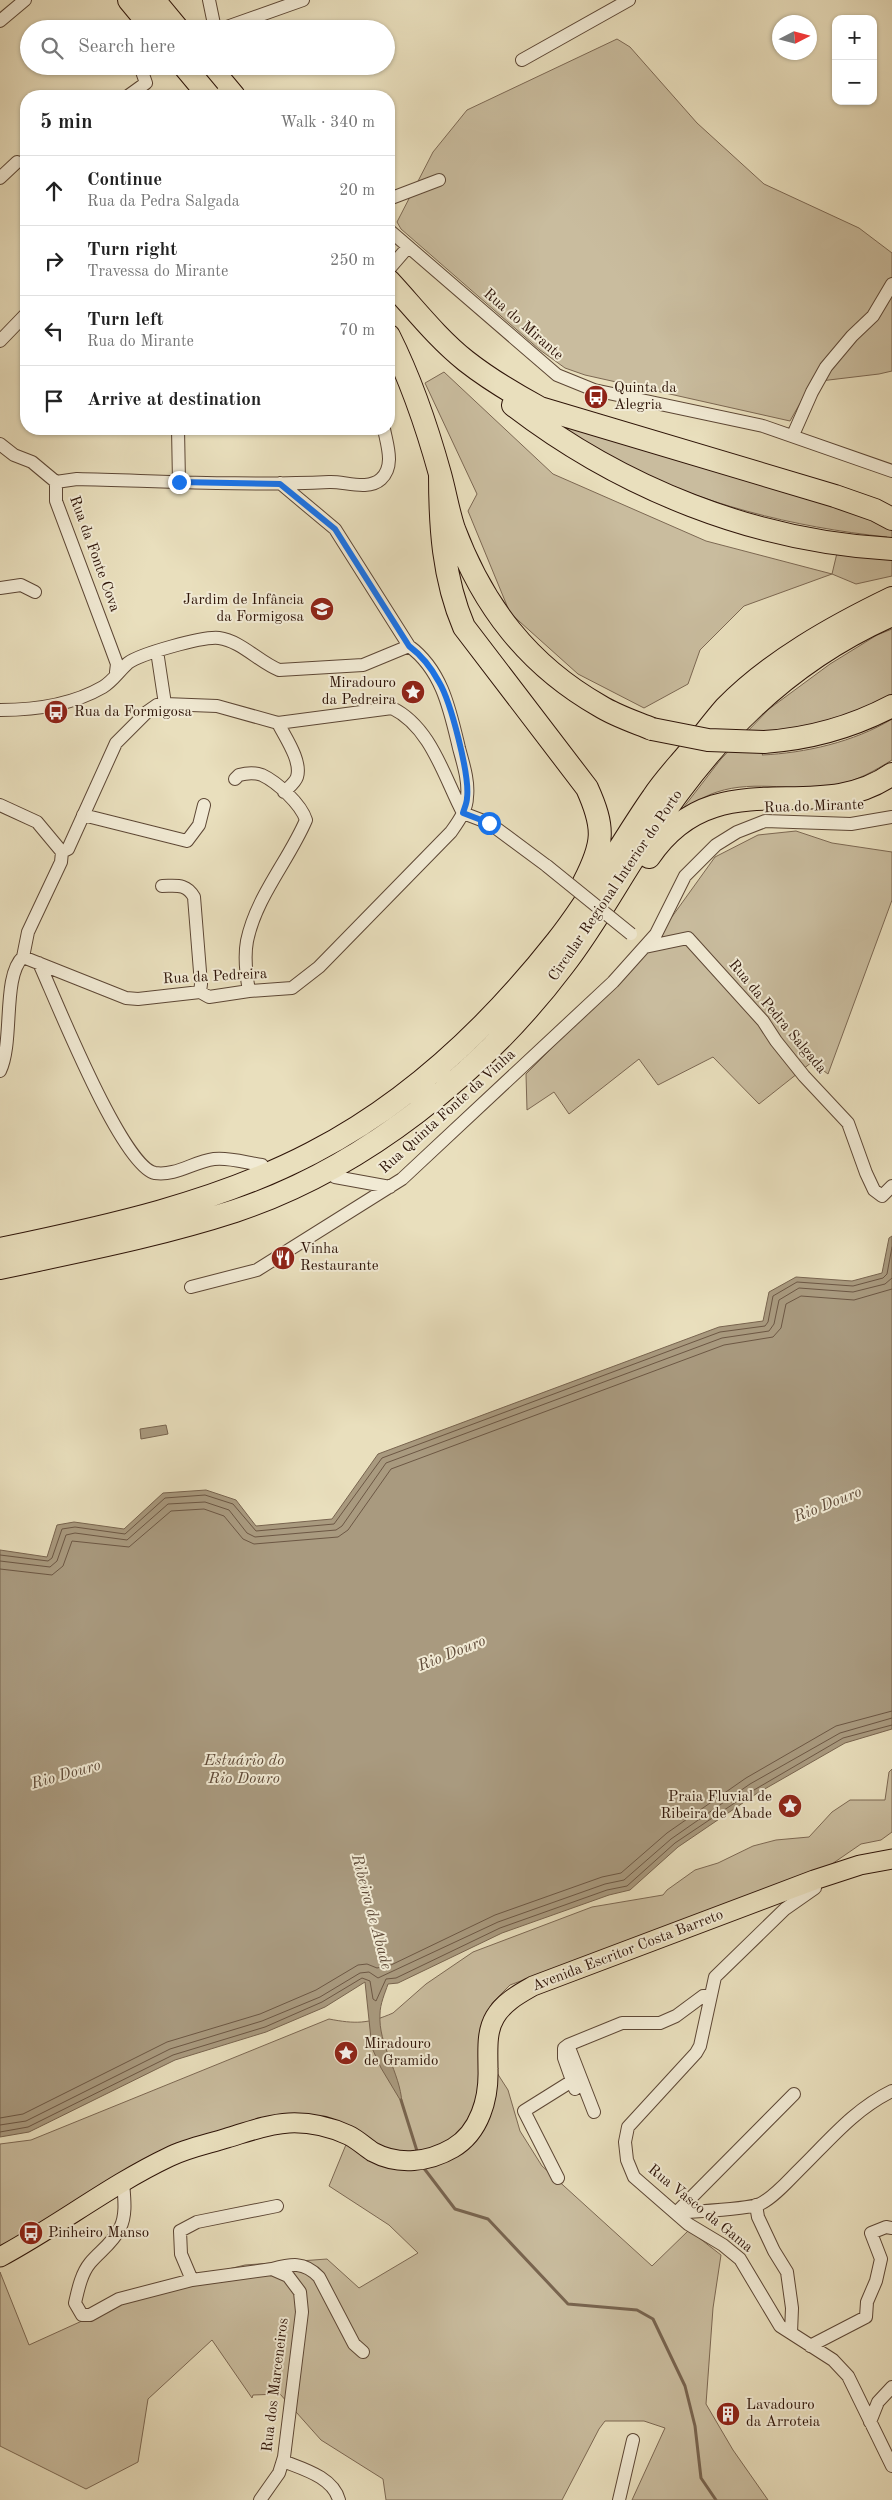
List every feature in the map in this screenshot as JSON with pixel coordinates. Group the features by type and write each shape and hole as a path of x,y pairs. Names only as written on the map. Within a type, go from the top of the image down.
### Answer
{"highway":[{"path":"129,0 146,20"},
{"path":"154,0 171,20"},
{"path":"192,75 204,90"},
{"path":"216,75 229,90"},
{"path":"395,288 430,328 465,361 480,379 547,431 595,460 658,492 690,505 758,527 811,538 890,548"},
{"path":"395,348 419,406 454,527 475,578 488,602 527,651 574,691 602,708 652,729 708,740 764,742 822,734 860,721 892,706"},
{"path":"465,361 506,390 540,408 835,496 875,510 892,519"},
{"path":"440,474 440,514 447,579 454,604 464,627 587,788 598,813 601,836 596,859 555,960"},
{"name":"Circular Regional Interior do Porto","path":"0,1268 138,1239 236,1210 320,1174 391,1132 465,1074 524,1015 555,960 570,924 654,795 725,709 749,687 809,642 849,618 892,598"},
{"name":"Circular Regional Interior do Porto","path":"0,1248 173,1207 228,1190 312,1153 379,1113 450,1057 508,1000 555,960 667,808 736,723 757,702 816,656 892,615"},
{"path":"555,960 593,938 660,842 677,826 706,809 732,800 824,797 856,791 892,774"}],"main road":[{"name":"Avenida Escritor Costa Barreto","path":"0,2257 35,2238 123,2182 172,2156 258,2128 289,2123 324,2126 350,2136 374,2153 399,2161 426,2159 441,2154 464,2140 480,2117 488,2086 489,2034 495,2017 512,1999 533,1986 814,1880 860,1865 892,1858"}],"street":[{"path":"0,21 25,0"},
{"path":"210,0 213,20"},
{"path":"246,20 303,0"},
{"path":"522,60 629,0"},
{"path":"137,90 146,84 143,75"},
{"path":"196,90 201,75"},
{"path":"0,178 17,162"},
{"path":"395,197 440,180"},
{"name":"Rua do Mirante","path":"395,235 557,375 594,390 763,426 892,471"},
{"path":"395,263 408,247"},
{"path":"793,435 812,392 826,368 852,336 873,316 892,284"},
{"path":"0,342 20,320"},
{"path":"178,435 179,482"},
{"path":"56,482 77,479 280,484 332,482 363,485 379,481 387,472 389,459 385,435"},
{"name":"Rua da Fonte Cova","path":"0,444 14,455 32,462 56,482 56,501 110,645 116,664 116,672"},
{"path":"280,484 335,529 409,646 418,653 439,682 448,702 464,769 468,798 463,813"},
{"path":"0,588 20,585 35,592"},
{"path":"0,710 45,708 63,702 104,686 116,672 129,662 156,651 211,638 220,638 279,670 363,665 409,646"},
{"path":"156,651 165,704"},
{"path":"62,852 68,850 116,743 147,712 157,705 217,706 278,723 392,708 404,713 426,738 463,813 489,823 547,866 646,947"},
{"path":"278,723 298,767 298,775 294,783 284,792"},
{"path":"235,779 238,775 250,773 263,775 303,810 306,820 252,924 247,943 245,966 249,991"},
{"path":"0,805 37,822 62,852"},
{"path":"83,815 187,841 199,825 204,805"},
{"name":"Rua da Pedreira","path":"22,956 126,998 138,999 200,992 209,997 249,991 292,988 304,981 451,832 463,813"},
{"name":"Rua do Mirante","path":"646,947 656,934 685,876 716,846 737,832 765,821 851,824 892,817"},
{"path":"0,1071 6,1059 8,1015 16,963 22,956 28,932 60,862 62,852"},
{"path":"162,886 182,886 189,889 194,897 201,984 200,992"},
{"name":"Rua da Pedra Salgada","path":"646,947 688,938 763,1021 798,1069 848,1123 866,1174 874,1190 882,1196 892,1186"},
{"name":"Rua Quinta Fonte da Vinha","path":"191,1287 257,1270 402,1179 613,982 646,947"},
{"path":"39,963 93,1084 127,1146 138,1162 152,1172 164,1174 181,1171 214,1159 262,1165"},
{"path":"335,1177 390,1187"},
{"name":"Rua Vasco da Gama","path":"814,1880 815,1888 786,1909 715,1977 704,2036 696,2053 628,2127 625,2142 626,2160 634,2177 702,2234 723,2245 740,2259 780,2326 833,2360 848,2376 892,2466"},
{"path":"558,2178 524,2111 573,2085 564,2058 564,2048 622,2023 660,2023 676,2016 703,1996 710,1996"},
{"path":"568,2045 594,2112"},
{"path":"676,2213 756,2205 770,2197 788,2181 858,2111 892,2091"},
{"path":"676,2213 794,2094"},
{"path":"123,2182 125,2204 121,2226 110,2244 90,2264 80,2282 75,2303 82,2315 90,2315 119,2299 192,2280 272,2269 292,2264 304,2265 318,2277 354,2344 363,2352"},
{"path":"756,2205 762,2225 786,2272 792,2308 791,2333"},
{"path":"192,2280 181,2254 180,2231 197,2222 277,2206"},
{"path":"810,2346 866,2317 867,2302 876,2281 881,2259 871,2233 886,2227 892,2228"},
{"name":"Rua dos Marceneiros","path":"260,2500 279,2473 283,2461 302,2312 300,2292 295,2284 288,2276 272,2269"},
{"path":"870,2422 878,2402 892,2387"},
{"path":"619,2500 633,2440"},
{"path":"283,2461 313,2473 333,2488 339,2500"}],"shaded area":[{"path":"617,39 630,47 697,123 764,184 859,228 892,253 892,371 812,382 790,421 585,375 565,368 540,350 401,229 397,222 433,152 467,110"},
{"path":"444,372 553,474 706,541 832,574 744,606 700,650 688,684 644,708 578,674 510,613 468,511 477,494 425,383"},
{"path":"557,423 862,513 892,528 892,576 856,584 832,574 837,553 886,559 887,537 852,533 782,520 713,501 647,476 615,460"},
{"path":"892,629 892,696 841,720 780,732 762,755 795,752 829,745 862,734 892,719 892,760 865,775 836,785 806,788 762,786 732,788 707,796 680,812 721,759 769,709 830,664 877,635"},
{"path":"796,831 832,843 892,852 892,900 828,1074 812,1062 759,1104 713,1057 658,1085 639,1059 569,1114 554,1092 527,1110 526,1074 643,957 715,857 758,835"},
{"path":"892,1769 892,1832 881,1840 861,1844 829,1866 510,1985 492,2003 482,2030 481,2048 508,2090 520,2131 542,2166 652,2266 689,2230 721,2255 713,2308 706,2404 733,2450 768,2500 632,2500 665,2428 644,2421 605,2421 562,2500 386,2500 383,2479 321,2440 280,2394 253,2395 252,2398 212,2340 148,2399 138,2462 86,2489 0,2446 0,2272 29,2345 159,2286 245,2265 327,2259 359,2288 418,2253 389,2225 329,2186 352,2130 332,2123 162,2156 0,2261 0,2144 31,2140 329,2019 361,2022 393,2013 426,1984 473,1952 592,1907 663,1895 695,1870 718,1863 753,1846 776,1840 809,1837 832,1812 850,1800 885,1800 889,1772"}],"water":[{"name":"Estuário do Rio Douro","path":"892,1236 892,1729 845,1743 756,1794 678,1847 630,1890 609,1895 502,1933 398,1983 388,1984 381,2006 380,2025 402,2103 381,2068 372,2048 365,1982 325,2007 266,2032 175,2060 29,2132 0,2137 0,1550 47,1557 57,1525 74,1522 124,1529 163,1493 206,1490 236,1500 256,1526 332,1519 378,1454 719,1327 763,1321 769,1292 796,1277 852,1281 882,1273 889,1238"},
{"path":"166,1425 168,1434 141,1439 140,1429"}],"waterway":[{"name":"Ribeira de Abade","path":"401,2100 417,2151"},
{"name":"Ribeira de Abade","path":"423,2167 455,2209 488,2219 568,2304 637,2310 653,2319 685,2386 695,2426 701,2478 716,2500"}],"place":[{"name":"Quinta da Alegria","path":"596,397"},
{"name":"Jardim de Infância da Formigosa","path":"322,609"},
{"name":"Miradouro da Pedreira","path":"413,692"},
{"name":"Rua da Formigosa","path":"56,712"},
{"name":"Vinha Restaurante","path":"283,1258"},
{"name":"Praia Fluvial de Ribeira de Abade","path":"790,1806"},
{"name":"Miradouro de Gramido","path":"346,2053"},
{"name":"Pinheiro Manso","path":"31,2233"},
{"name":"Lavadouro da Arroteia","path":"728,2414"}],"route":[{"path":"179,482 280,484 335,529 399,627 409,646 418,653 439,682 448,702 464,769 468,798 463,813 489,823"}],"water label":[{"name":"Rio Douro","path":"828,1505"},
{"name":"Rio Douro","path":"452,1654"},
{"name":"Rio Douro","path":"66,1775"}]}
